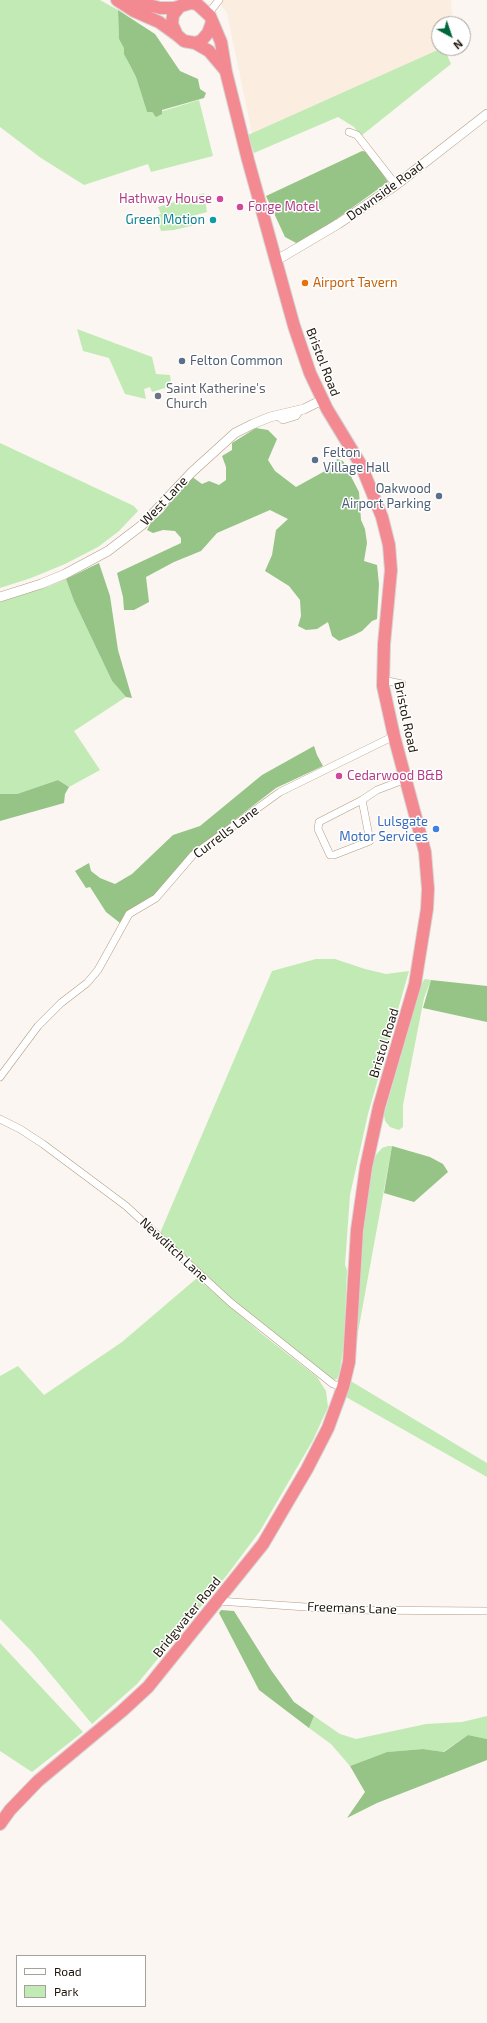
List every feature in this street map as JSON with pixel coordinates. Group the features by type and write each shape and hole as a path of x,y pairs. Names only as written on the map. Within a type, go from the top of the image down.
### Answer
{"highway":[{"path":"117,0 134,11 159,22 184,41 195,43 206,37 211,28 211,19 201,6 189,3 160,8 129,0"},
{"path":"177,35 172,20 176,10 189,3"},
{"name":"Bristol Road","path":"211,19 221,42 225,70 248,160 277,260 294,326 311,377 322,400 361,465 382,517 389,545 391,570 384,644 383,680 394,736 425,852 428,909 412,998 379,1107 366,1167 357,1230 348,1362 343,1387"},
{"name":"Bristol Road","path":"195,43 212,54 225,70"},
{"name":"Bridgwater Road","path":"0,1824 10,1810 38,1781 122,1711 148,1687 263,1544 307,1468 328,1428 343,1387"}],"street":[{"path":"211,19 212,9 219,0"},
{"name":"Downside Road","path":"277,260 338,224 396,185 487,114"},
{"path":"349,132 357,135 396,185"},
{"name":"West Lane","path":"0,596 41,584 65,574 108,551 142,525 192,472 223,442 253,424 300,410 322,400"},
{"path":"383,680 402,684"},
{"name":"Currells Lane","path":"0,1077 38,1026 62,1003 87,983 98,970 129,914 156,898 193,854 280,792 394,736"},
{"path":"362,800 370,842 334,855 330,855 318,828 319,822 362,800 377,790 406,779"},
{"name":"Newditch Lane","path":"0,1119 20,1129 43,1144 120,1201 230,1302 333,1384 343,1387"},
{"name":"Freemans Lane","path":"218,1601 350,1610 487,1611"}],"shaded area":[{"path":"217,0 451,0 452,16 431,16 431,53 252,134 227,13"}],"green space":[{"path":"0,0 100,0 118,10 119,39 125,48 127,60 136,77 147,112 152,112 153,114 199,100 213,156 151,172 148,164 84,185 41,158 0,127"},
{"path":"118,10 155,34 180,71 198,79 200,89 206,93 204,98 162,110 162,114 156,117 152,112 147,112 136,77 124,54 124,48 119,39"},
{"path":"431,53 431,56 448,56 451,64 361,136 354,127 338,117 254,153 248,135"},
{"path":"362,151 368,152 388,182 300,245 285,237 266,196"},
{"path":"204,193 207,212 192,216 195,225 174,230 161,231 156,216 161,214 158,207"},
{"path":"77,329 152,357 156,374 170,375 172,391 169,391 168,387 152,392 150,387 144,389 146,399 125,394 109,358 83,351"},
{"path":"256,428 268,430 277,439 268,460 275,471 296,487 334,466 337,459 343,461 359,492 361,520 365,529 367,543 364,561 377,565 379,584 377,619 372,621 362,631 354,635 339,641 332,636 328,622 317,629 306,630 298,626 301,616 300,600 289,586 265,571 272,555 276,530 288,519 270,510 217,533 201,551 174,562 146,577 149,602 134,610 124,610 123,597 117,573 181,543 181,538 175,531 163,530 153,533 147,530 150,524 163,512 191,476 202,484 209,481 219,485 226,480 226,467 222,456 232,450 232,443"},
{"path":"0,443 134,506 138,511 119,531 98,547 65,564 31,578 0,588"},
{"path":"99,563 110,596 118,650 132,698 126,697 112,681 74,601 66,579"},
{"path":"66,579 74,601 112,681 126,697 74,731 100,770 69,787 58,780 17,794 0,794 0,601 50,586"},
{"path":"314,746 323,766 276,788 202,845 155,895 126,914 120,923 106,912 90,887 86,888 75,871 89,863 91,871 100,878 115,884 132,874 173,835 200,826 262,775"},
{"path":"58,780 69,787 65,794 64,803 0,821 0,794 17,794"},
{"path":"316,959 335,959 386,974 409,971 368,1114 350,1195 345,1265 347,1270 344,1342 340,1371 337,1379 333,1380 252,1317 160,1233 272,971"},
{"path":"425,979 431,980 424,998 403,1105 403,1127 399,1130 390,1127 385,1121 384,1115 421,984"},
{"path":"431,980 487,986 487,1022 423,1008"},
{"path":"392,1146 356,1343 365,1209 371,1168 376,1155 382,1148"},
{"path":"392,1146 430,1157 443,1164 448,1172 414,1202 384,1193"},
{"path":"197,1278 262,1334 317,1377 326,1391 328,1407 313,1440 260,1531 227,1575 137,1684 92,1724 33,1653 0,1619 0,1376 18,1366 44,1395 122,1342"},
{"path":"349,1380 487,1463 487,1477 346,1397"},
{"path":"221,1610 234,1611 271,1670 294,1702 314,1716 309,1728 259,1690 219,1613"},
{"path":"0,1643 83,1732 32,1772 0,1751"},
{"path":"314,1716 340,1734 356,1739 426,1724 462,1722 487,1716 487,1739 468,1735 443,1752 423,1749 387,1752 350,1766 331,1744 309,1728"},
{"path":"468,1735 487,1739 487,1760 377,1803 347,1818 365,1792 350,1766 387,1752 423,1749 444,1752"}],"place":[{"name":"Hathway House","path":"220,199"},
{"name":"Forge Motel","path":"240,207"},
{"name":"Green Motion","path":"213,220"},
{"name":"Airport Tavern","path":"305,283"},
{"name":"Felton Common","path":"182,361"},
{"name":"Saint Katherine's Church","path":"158,396"},
{"name":"Felton Village Hall","path":"315,460"},
{"name":"Oakwood Airport Parking","path":"439,496"},
{"name":"Cedarwood B&B","path":"339,776"},
{"name":"Lulsgate Motor Services","path":"436,829"}]}
